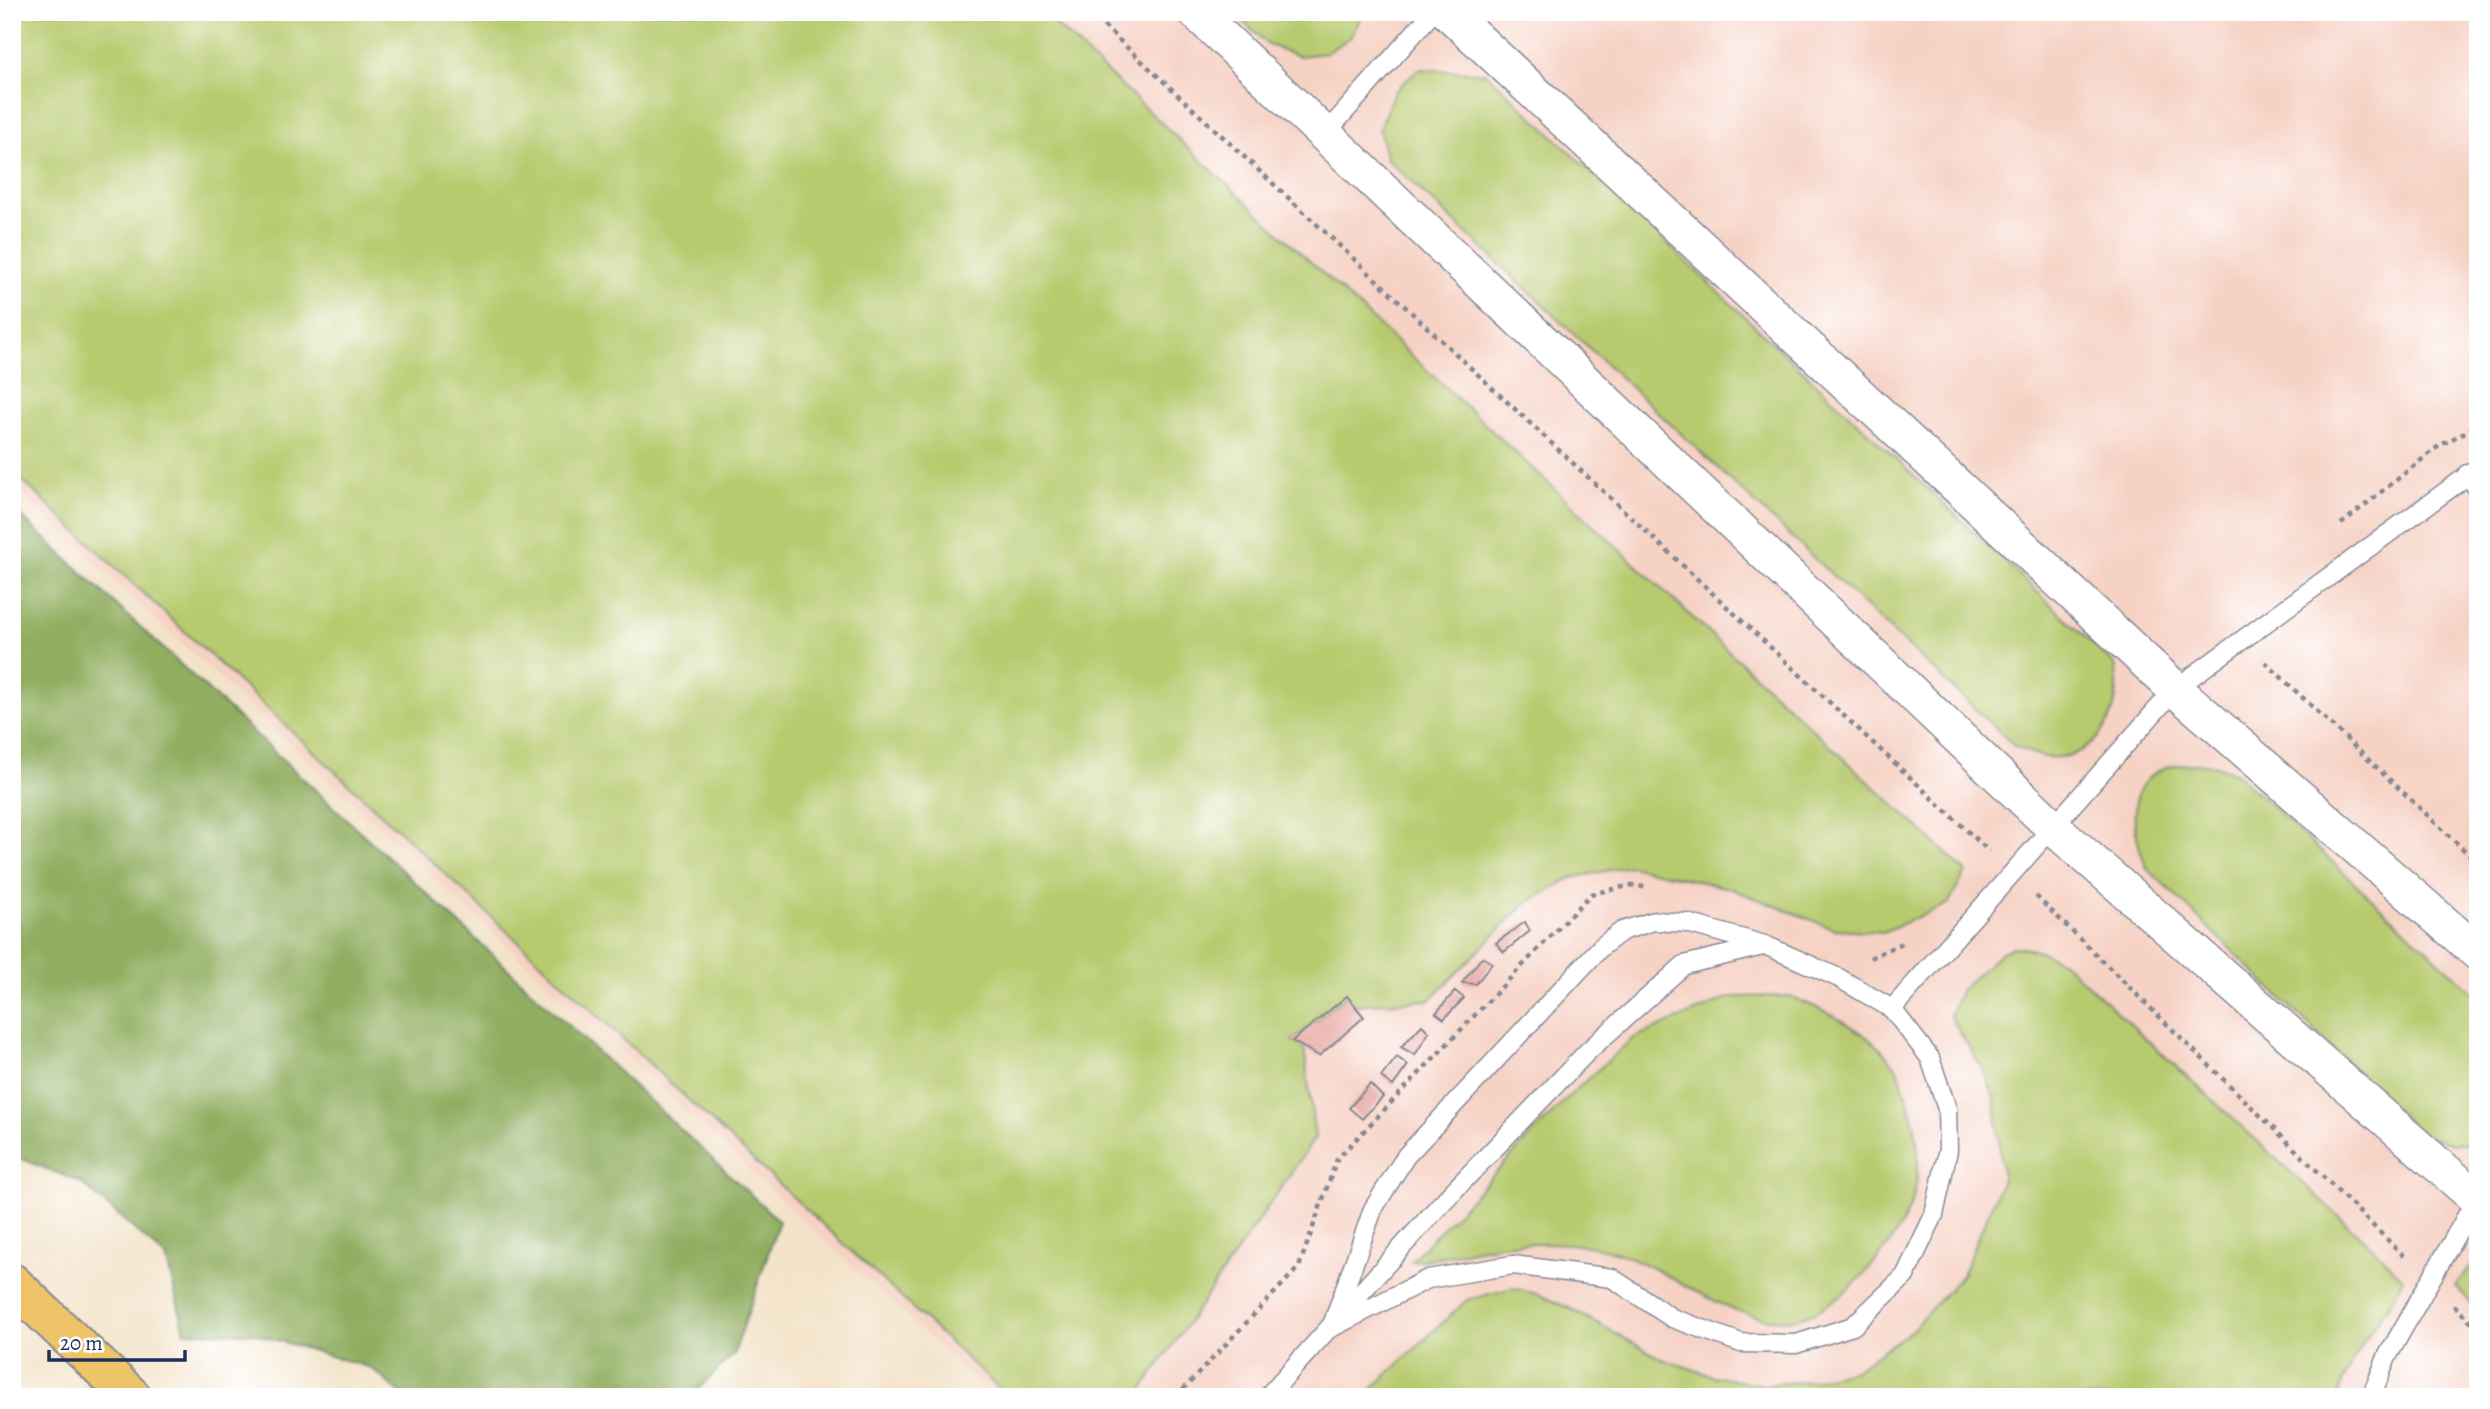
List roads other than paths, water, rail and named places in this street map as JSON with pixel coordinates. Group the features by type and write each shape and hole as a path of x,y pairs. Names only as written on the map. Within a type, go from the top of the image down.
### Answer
{"highway":[{"path":"12,1283 132,1397"}],"street":[{"path":"1196,12 2054,828 2477,1198"},
{"path":"1448,12 2175,689 2478,953"}],"lane":[{"path":"1326,134 1433,12"},
{"path":"1892,1009 2175,689 2474,477"},
{"path":"1654,921 1687,923 1765,945 1839,978 1892,1009 1930,1058 1947,1108 1948,1150 1934,1215 1905,1276 1853,1326 1796,1344 1741,1343 1672,1318 1612,1278 1513,1265 1428,1279 1331,1328 1373,1209 1406,1156 1601,947 1622,931 1654,921"},
{"path":"1267,1397 1437,1207 1588,1051 1684,965 1765,945"},
{"path":"2371,1397 2387,1357 2477,1198"}]}
